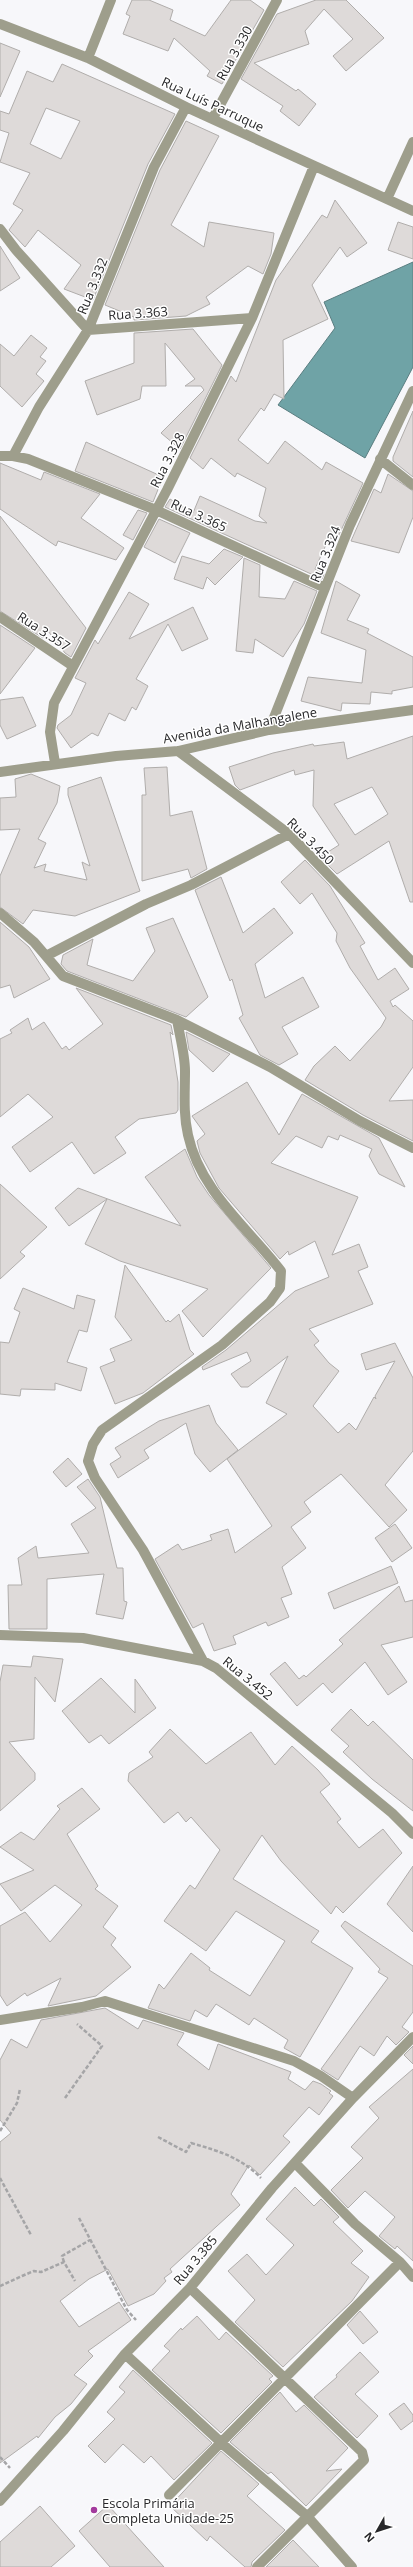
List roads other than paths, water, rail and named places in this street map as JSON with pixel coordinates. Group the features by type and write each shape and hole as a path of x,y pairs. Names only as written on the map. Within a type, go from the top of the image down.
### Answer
{"street":[{"path":"88,58 111,0"},
{"name":"Rua 3.330","path":"213,118 277,0"},
{"name":"Rua Luís Parruque","path":"0,24 88,58 186,107 213,118 413,211"},
{"name":"Rua 3.332","path":"13,456 39,407 88,330 154,167 186,107"},
{"path":"387,199 413,142"},
{"name":"Rua 3.328","path":"55,763 50,732 54,703 156,510 252,318 314,166"},
{"path":"0,229 16,250 88,330"},
{"name":"Rua 3.363","path":"88,330 252,318"},
{"name":"Rua 3.324","path":"269,730 325,588 380,459 413,391"},
{"path":"0,456 13,456"},
{"name":"Rua 3.365","path":"13,456 28,459 156,510 325,588"},
{"path":"380,459 413,484"},
{"name":"Rua 3.357","path":"0,617 73,666"},
{"name":"Avenida da Malhangalene","path":"0,772 55,763 178,751 269,730 413,710"},
{"name":"Rua 3.450","path":"178,751 289,834 413,963"},
{"path":"46,956 146,904 191,885 289,834"},
{"path":"0,913 34,942 63,976 177,1020 270,1067 360,1121 413,1148"},
{"path":"177,1020 185,1070 183,1101 185,1119 193,1151 204,1178 246,1232 281,1271 280,1288 270,1302 222,1345 102,1430 93,1444 88,1461 96,1478 143,1550 203,1661"},
{"name":"Rua 3.452","path":"0,1635 83,1638 203,1661 216,1668 392,1813 413,1834"},
{"path":"0,2020 105,2001 294,2061 321,2076 353,2098"},
{"name":"Rua 3.385","path":"0,2501 63,2431 125,2354 190,2288 272,2188 296,2164 353,2098 413,2037"},
{"path":"296,2164 355,2224 400,2262 413,2277"},
{"path":"169,2495 400,2262"},
{"path":"190,2288 286,2376 362,2452 364,2460 257,2567"},
{"path":"125,2354 220,2442 307,2516 352,2567"}],"water":[{"path":"413,262 413,367 365,458 278,405 335,328 324,302"}],"place":[{"name":"Escola Primária Completa Unidade-25","path":"94,2510"}]}
